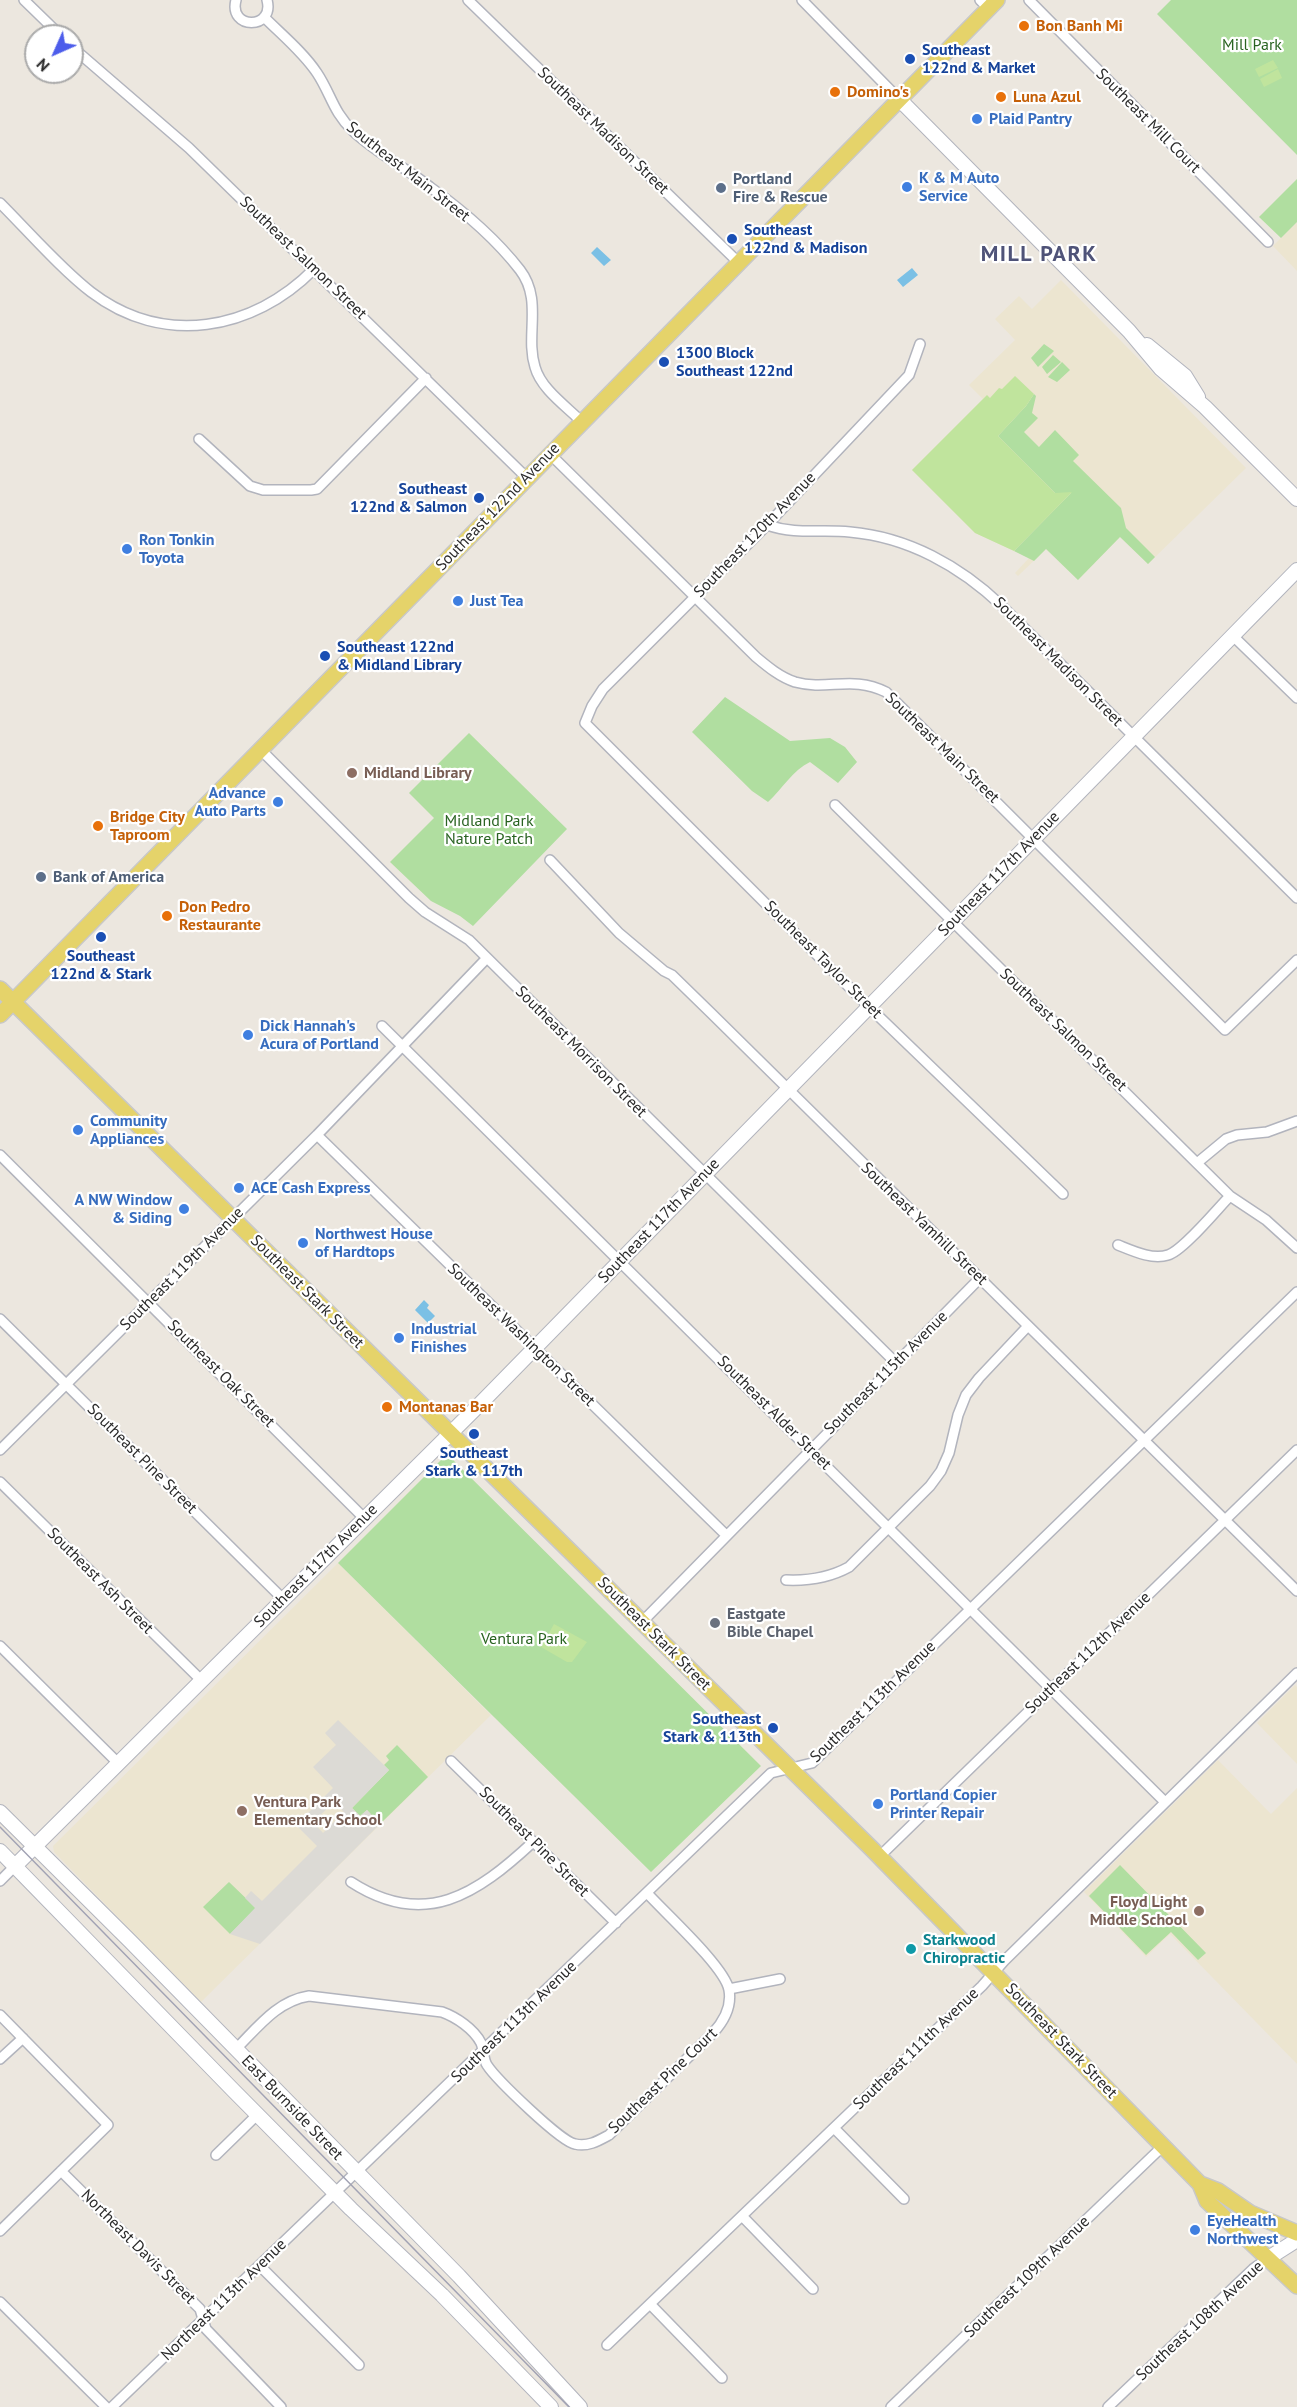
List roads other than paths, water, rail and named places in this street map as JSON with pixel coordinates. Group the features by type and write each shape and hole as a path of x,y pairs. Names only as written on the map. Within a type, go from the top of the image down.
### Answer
{"main road":[{"name":"Southeast 122nd Avenue","path":"0,1015 899,99 988,3"},
{"name":"Southeast Stark Street","path":"0,989 791,1769 1200,2184 1207,2201 1297,2286"},
{"path":"1200,2184 1218,2191 1250,2213 1297,2232"}],"street":[{"path":"24,0 49,24"},
{"path":"236,0 235,11 242,20 254,22 264,17 268,11 267,0"},
{"name":"Southeast Madison Street","path":"468,0 738,262"},
{"path":"802,0 1129,331 1170,361 1185,376 1205,407 1297,500"},
{"name":"Southeast Mill Court","path":"1029,0 1268,242"},
{"name":"Southeast Main Street","path":"264,17 310,63 319,75 333,105 354,131 458,209 504,252 520,271 530,287 532,297 532,355 535,368 540,380 582,422"},
{"name":"Southeast Salmon Street","path":"84,57 189,148 527,478"},
{"path":"0,203 93,294 112,306 155,322 200,325 245,316 286,295 314,269"},
{"name":"Southeast 120th Avenue","path":"585,723 603,689 767,525 909,375 920,344"},
{"path":"199,439 250,486 263,490 317,489 426,378"},
{"name":"Southeast Main Street","path":"550,454 756,657 774,672 795,682 812,685 863,683 886,692 1225,1030 1297,960"},
{"name":"Southeast Madison Street","path":"767,525 787,531 871,534 921,550 980,585 1297,898"},
{"name":"Southeast 117th Avenue","path":"15,1866 451,1434 1297,570"},
{"path":"1233,636 1297,698"},
{"name":"Southeast Taylor Street","path":"585,723 869,1006 1063,1194"},
{"name":"Southeast Morrison Street","path":"260,749 424,912 460,933 487,958 896,1363"},
{"name":"Southeast Salmon Street","path":"835,805 1230,1196 1266,1220 1297,1248"},
{"name":"Southeast Yamhill Street","path":"550,860 619,933 664,971 672,975 1146,1439 1297,1591"},
{"name":"Southeast 119th Avenue","path":"0,1450 233,1219 487,958"},
{"name":"Southeast Alder Street","path":"382,1026 1165,1802"},
{"path":"1197,1162 1226,1139 1237,1135 1267,1132 1297,1121"},
{"name":"Southeast Washington Street","path":"316,1135 726,1535"},
{"name":"Southeast Oak Street","path":"0,1155 364,1518"},
{"path":"1118,1245 1153,1256 1169,1255 1181,1246 1230,1196"},
{"name":"Southeast 115th Avenue","path":"642,1622 980,1278"},
{"name":"Southeast 113th Avenue","path":"336,2194 771,1773 812,1763 1297,1292"},
{"name":"Southeast Pine Street","path":"0,1319 284,1599"},
{"path":"786,1580 807,1581 834,1575 861,1557 890,1528 930,1486 941,1471 966,1395 1028,1326"},
{"name":"Southeast 112th Avenue","path":"879,1857 1297,1450"},
{"name":"Southeast Ash Street","path":"0,1482 201,1680"},
{"path":"0,1646 118,1763"},
{"name":"Southeast 111th Avenue","path":"607,2345 834,2128 1297,1673"},
{"name":"Southeast Pine Street","path":"451,1761 616,1923"},
{"name":"East Burnside Street","path":"0,1812 459,2276 580,2407"},
{"path":"351,1882 375,1896 387,1899 422,1904 440,1902 453,1899 487,1882 533,1842"},
{"name":"East Burnside Street","path":"0,1851 336,2194 442,2295 551,2407"},
{"path":"0,1881 15,1866"},
{"path":"647,1893 717,1968 725,1978 729,1989 780,1979"},
{"name":"Southeast Pine Court","path":"235,2049 282,2005 309,1996 453,2015 481,2043 486,2064 556,2135 573,2144 585,2145 609,2135 725,2020 730,2000 729,1989"},
{"path":"0,2015 108,2125 0,2230"},
{"path":"0,2060 23,2038"},
{"path":"216,2155 258,2114"},
{"path":"834,2128 904,2199"},
{"name":"Southeast 109th Avenue","path":"891,2407 1163,2146"},
{"name":"Northeast Davis Street","path":"61,2170 200,2309 206,2329 281,2407"},
{"name":"Northeast 113th Avenue","path":"112,2407 336,2194"},
{"path":"742,2216 813,2289"},
{"name":"Southeast 108th Avenue","path":"1108,2407 1253,2269 1297,2240"},
{"path":"260,2265 359,2365"},
{"path":"0,2302 106,2407"},
{"path":"650,2304 722,2378"}],"water":[{"path":"597,247 611,260 604,266 591,253"},
{"path":"912,268 918,275 903,287 897,280"},
{"path":"424,1300 429,1305 427,1308 435,1316 428,1323 415,1310"}],"tram line":[{"path":"0,1827 569,2407"}],"place":[{"name":"Bon Banh Mi","path":"1024,26"},
{"name":"Southeast 122nd & Market","path":"910,59"},
{"name":"Domino's","path":"835,92"},
{"name":"Luna Azul","path":"1001,97"},
{"name":"Plaid Pantry","path":"977,119"},
{"name":"K & M Auto Service","path":"907,187"},
{"name":"Portland Fire & Rescue","path":"721,188"},
{"name":"Southeast 122nd & Madison","path":"732,239"},
{"name":"1300 Block Southeast 122nd","path":"664,362"},
{"name":"Southeast 122nd & Salmon","path":"479,498"},
{"name":"Ron Tonkin Toyota","path":"127,549"},
{"name":"Just Tea","path":"458,601"},
{"name":"Southeast 122nd & Midland Library","path":"325,656"},
{"name":"Midland Library","path":"352,773"},
{"name":"Advance Auto Parts","path":"278,802"},
{"name":"Bridge City Taproom","path":"98,826"},
{"name":"Bank of America","path":"41,877"},
{"name":"Don Pedro Restaurante","path":"167,916"},
{"name":"Southeast 122nd & Stark","path":"101,937"},
{"name":"Dick Hannah's Acura of Portland","path":"248,1035"},
{"name":"Community Appliances","path":"78,1130"},
{"name":"ACE Cash Express","path":"239,1188"},
{"name":"A NW Window & Siding","path":"184,1209"},
{"name":"Northwest House of Hardtops","path":"303,1243"},
{"name":"Industrial Finishes","path":"399,1338"},
{"name":"Montanas Bar","path":"387,1407"},
{"name":"Southeast Stark & 117th","path":"474,1434"},
{"name":"Eastgate Bible Chapel","path":"715,1623"},
{"name":"Southeast Stark & 113th","path":"773,1728"},
{"name":"Portland Copier Printer Repair","path":"878,1804"},
{"name":"Ventura Park Elementary School","path":"242,1811"},
{"name":"Floyd Light Middle School","path":"1199,1911"},
{"name":"Starkwood Chiropractic","path":"911,1949"},
{"name":"EyeHealth Northwest","path":"1195,2230"}],"district":[{"name":"MILL PARK","path":"1039,255"}],"park label":[{"name":"Mill Park","path":"1252,45"},
{"name":"Midland Park Nature Patch","path":"489,830"},
{"name":"Ventura Park","path":"524,1639"}]}
